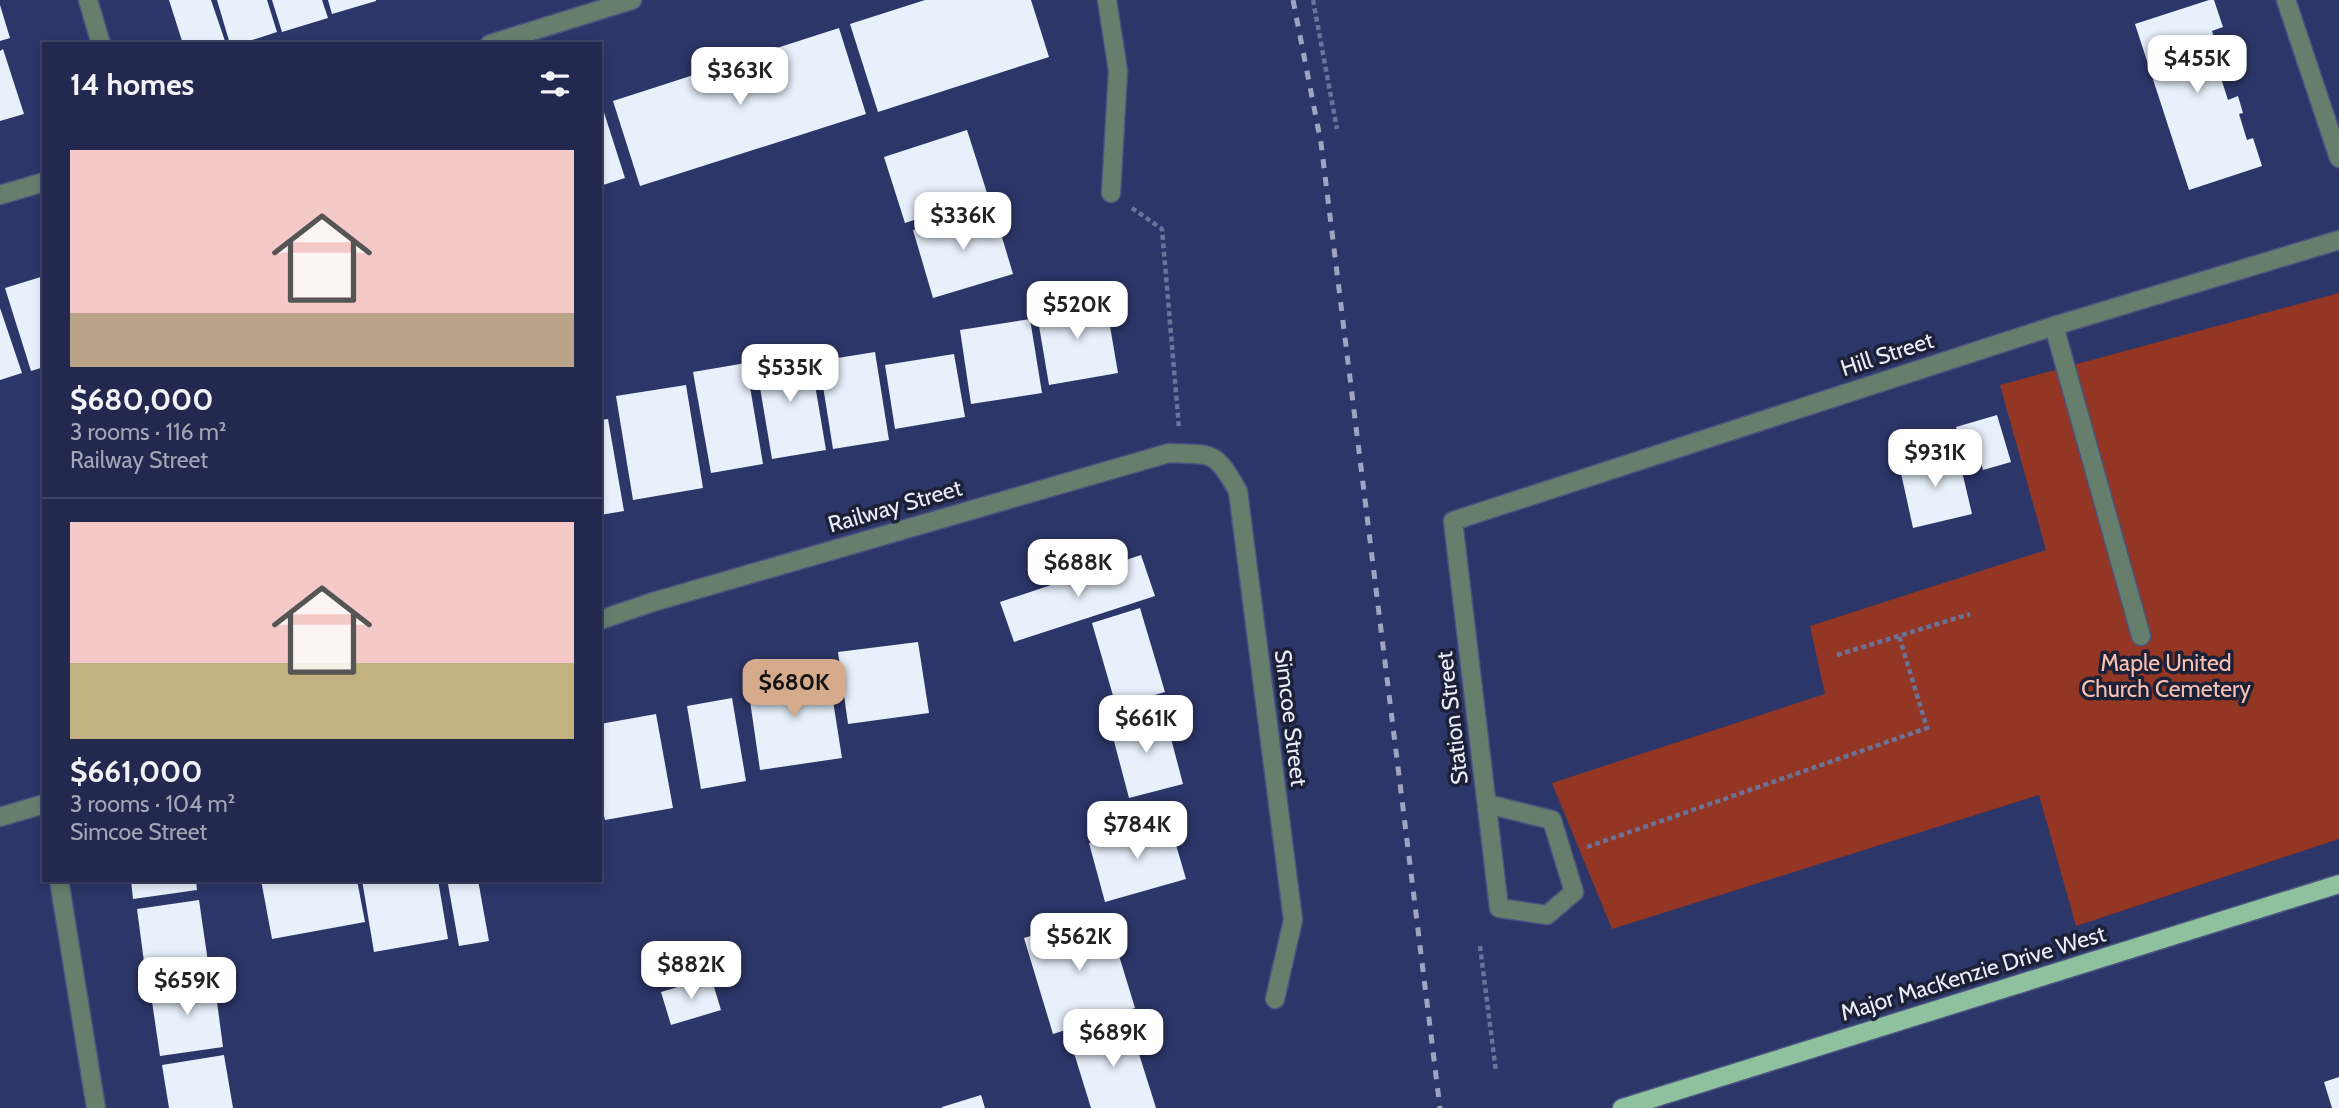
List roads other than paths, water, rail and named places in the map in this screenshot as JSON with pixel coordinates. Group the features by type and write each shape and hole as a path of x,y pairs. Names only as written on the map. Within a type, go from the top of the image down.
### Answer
{"main road":[{"name":"Major MacKenzie Drive West","path":"1622,1108 2339,884"}],"street":[{"path":"88,0 100,42"},
{"path":"496,42 632,0"},
{"path":"1107,0 1118,71 1111,193"},
{"path":"2286,0 2339,158"},
{"path":"0,195 42,183"},
{"name":"Hill Street","path":"1453,521 2053,326 2339,240"},
{"path":"2053,326 2141,636"},
{"name":"Railway Street","path":"602,619 653,602 1143,460 1169,453 1206,453"},
{"name":"Simcoe Street","path":"1206,453 1222,464 1238,491 1293,920 1275,999"},
{"name":"Station Street","path":"1453,521 1499,908 1547,915 1574,892 1552,820 1487,804"},
{"path":"0,817 42,805"},
{"path":"58,882 96,1108"}],"railway":[{"path":"1293,0 1321,143 1440,1108"}],"park label":[{"name":"Maple United Church Cemetery","path":"2166,676"}]}
